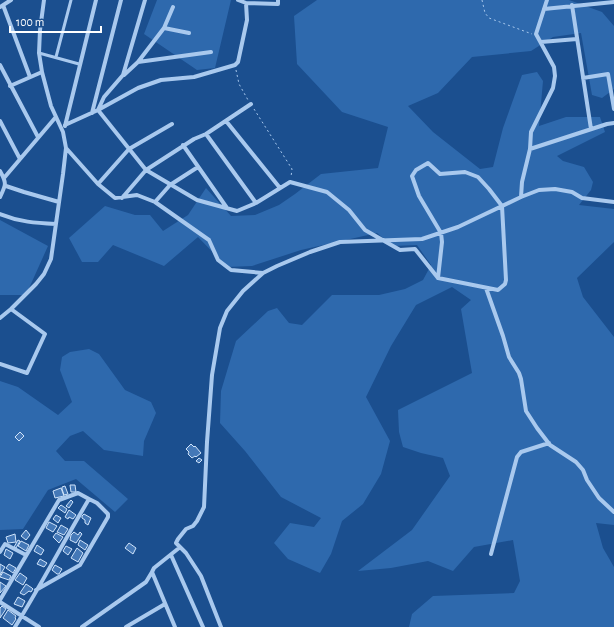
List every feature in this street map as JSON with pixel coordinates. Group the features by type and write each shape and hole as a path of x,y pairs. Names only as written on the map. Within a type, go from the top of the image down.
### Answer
{"street":[{"path":"11,0 1,6 30,77"},
{"path":"0,318 36,284 44,274 51,259 56,224 66,148 63,132 55,118 51,106 42,72 39,53 44,0"},
{"path":"63,132 96,0"},
{"path":"92,113 121,0"},
{"path":"123,75 145,0"},
{"path":"238,0 246,3 278,4 278,0"},
{"path":"521,197 522,182 530,149 531,132 553,88 555,76 554,67 536,34 547,0"},
{"path":"544,9 614,2"},
{"path":"65,125 98,110 138,88 161,80 194,77 235,65 238,62 245,35 247,20 246,3"},
{"path":"572,5 591,129"},
{"path":"98,110 104,97 123,75 138,62 164,28 173,7"},
{"path":"164,28 189,33"},
{"path":"541,42 577,39"},
{"path":"138,62 211,52"},
{"path":"0,65 38,138"},
{"path":"10,86 42,72"},
{"path":"583,78 608,74 614,109"},
{"path":"122,198 146,170 183,145 206,134 251,104"},
{"path":"98,110 146,170 197,200 237,211 256,203 290,182 327,192 349,210 365,230 400,250 415,249 438,278 498,290 505,284 502,206 490,189 478,177 465,172 440,174 428,163 416,170 412,176 419,196 441,233 442,242 438,278"},
{"path":"4,178 55,118"},
{"path":"226,120 280,188"},
{"path":"0,121 20,158"},
{"path":"530,149 614,123"},
{"path":"98,184 129,149 172,124"},
{"path":"206,134 256,203"},
{"path":"183,145 227,208"},
{"path":"66,148 98,184 115,198 137,195 155,202 209,240 218,260 231,270 263,273"},
{"path":"155,202 170,185 198,167"},
{"path":"0,171 6,186 0,197"},
{"path":"6,186 59,202"},
{"path":"221,627 201,576 186,553 179,548 176,543 186,529 193,526 197,521 204,507 206,442 212,375 220,328 227,310 243,291 263,273 310,252 340,242 422,239 458,227 539,190 555,189 572,192 582,198 614,202"},
{"path":"0,214 16,221 56,224"},
{"path":"486,288 509,357 519,372 526,411 548,443 576,462 583,470 587,480 599,498 614,512"},
{"path":"0,364 27,373 45,334 11,309"},
{"path":"492,554 517,457 521,452 548,443"},
{"path":"36,590 80,565 108,517 108,514 97,503 78,493 59,500 0,601 39,627"},
{"path":"14,627 89,499"},
{"path":"0,552 5,544 26,555"},
{"path":"82,627 146,582 154,568 179,548"},
{"path":"171,554 203,627"},
{"path":"152,572 175,627"},
{"path":"126,627 165,604"}],"lane":[{"path":"56,57 71,0"},
{"path":"39,53 80,64"}],"path":[{"path":"482,0 485,13 489,18 511,27 536,34"},
{"path":"235,65 239,84 292,169 290,182"}],"shaded area":[{"path":"157,0 231,0 215,68 197,70 144,34"},
{"path":"317,0 569,0 602,12 614,26 614,89 602,98 592,95 581,33 553,37 531,51 472,57 438,93 408,106 433,132 480,169 493,167 503,128 522,75 537,72 543,81 539,126 566,117 600,117 605,132 557,156 563,161 584,167 593,182 591,190 579,205 614,209 614,242 577,278 583,297 614,337 614,525 596,523 603,548 614,567 614,627 409,627 412,614 433,596 514,593 520,581 513,540 474,547 453,571 428,561 391,568 358,571 412,530 450,476 443,458 403,447 399,432 398,410 472,373 461,309 471,300 452,287 416,305 391,346 366,397 390,441 381,474 363,504 342,521 331,554 320,573 288,559 274,543 290,523 314,527 321,518 281,497 245,451 220,423 221,391 236,341 268,311 277,308 289,323 302,325 332,295 379,295 405,289 423,280 431,265 417,245 393,246 377,233 301,250 252,266 227,267 198,237 164,266 113,245 98,262 82,262 69,238 105,206 135,215 150,215 163,231 188,215 206,188 231,216 255,215 279,205 321,174 378,168 388,127 342,112 297,64 294,16"},
{"path":"0,220 48,246 26,295 0,295"},
{"path":"89,349 99,354 125,390 151,402 156,413 144,441 143,456 104,450 83,431 70,436 56,451 65,461 84,461 128,499 115,512 76,479 48,490 23,529 0,530 0,381 18,387 58,415 72,402 60,370 62,357 70,352"}],"building":[{"path":"20,432 24,436 19,441 15,437"},
{"path":"191,444 201,453 192,458 186,449"},
{"path":"199,458 202,460 199,463 196,461"},
{"path":"70,485 75,485 76,492 71,492"},
{"path":"65,486 68,494 64,495 62,487"},
{"path":"61,488 64,496 55,498 53,491"},
{"path":"71,500 73,502 69,508 66,506"},
{"path":"61,505 67,509 65,513 58,508"},
{"path":"69,510 76,515 73,519 69,517 68,519 65,517"},
{"path":"84,514 91,518 88,525 82,518"},
{"path":"56,515 61,518 58,523 53,519"},
{"path":"49,522 57,526 53,532 46,528"},
{"path":"61,525 68,529 64,535 57,532"},
{"path":"26,530 30,535 26,540 21,536"},
{"path":"74,532 78,535 80,532 82,534 76,543 70,540 71,535"},
{"path":"56,533 63,537 59,543 53,537"},
{"path":"15,534 16,542 8,543 6,537"},
{"path":"18,540 20,541 16,548 14,547"},
{"path":"80,540 88,545 85,550 78,545"},
{"path":"21,541 29,545 26,551 18,546"},
{"path":"129,543 136,548 133,554 125,548"},
{"path":"37,545 44,550 41,555 34,551"},
{"path":"66,546 72,549 68,555 63,551"},
{"path":"77,548 83,553 78,562 71,558"},
{"path":"6,549 13,553 10,559 4,555"},
{"path":"40,559 47,563 44,567 37,564"},
{"path":"0,564 5,567 0,575"},
{"path":"9,564 16,568 13,573 6,568"},
{"path":"55,565 62,569 59,574 52,570"},
{"path":"3,572 11,576 9,580 0,577"},
{"path":"20,573 27,578 23,585 15,580"},
{"path":"0,582 6,586 0,593"},
{"path":"26,584 33,589 31,592 29,591 24,595 20,593"},
{"path":"18,597 25,601 22,607 14,604"},
{"path":"2,606 6,609 0,618 0,608"},
{"path":"8,610 16,616 16,619 12,625 3,618"}]}
